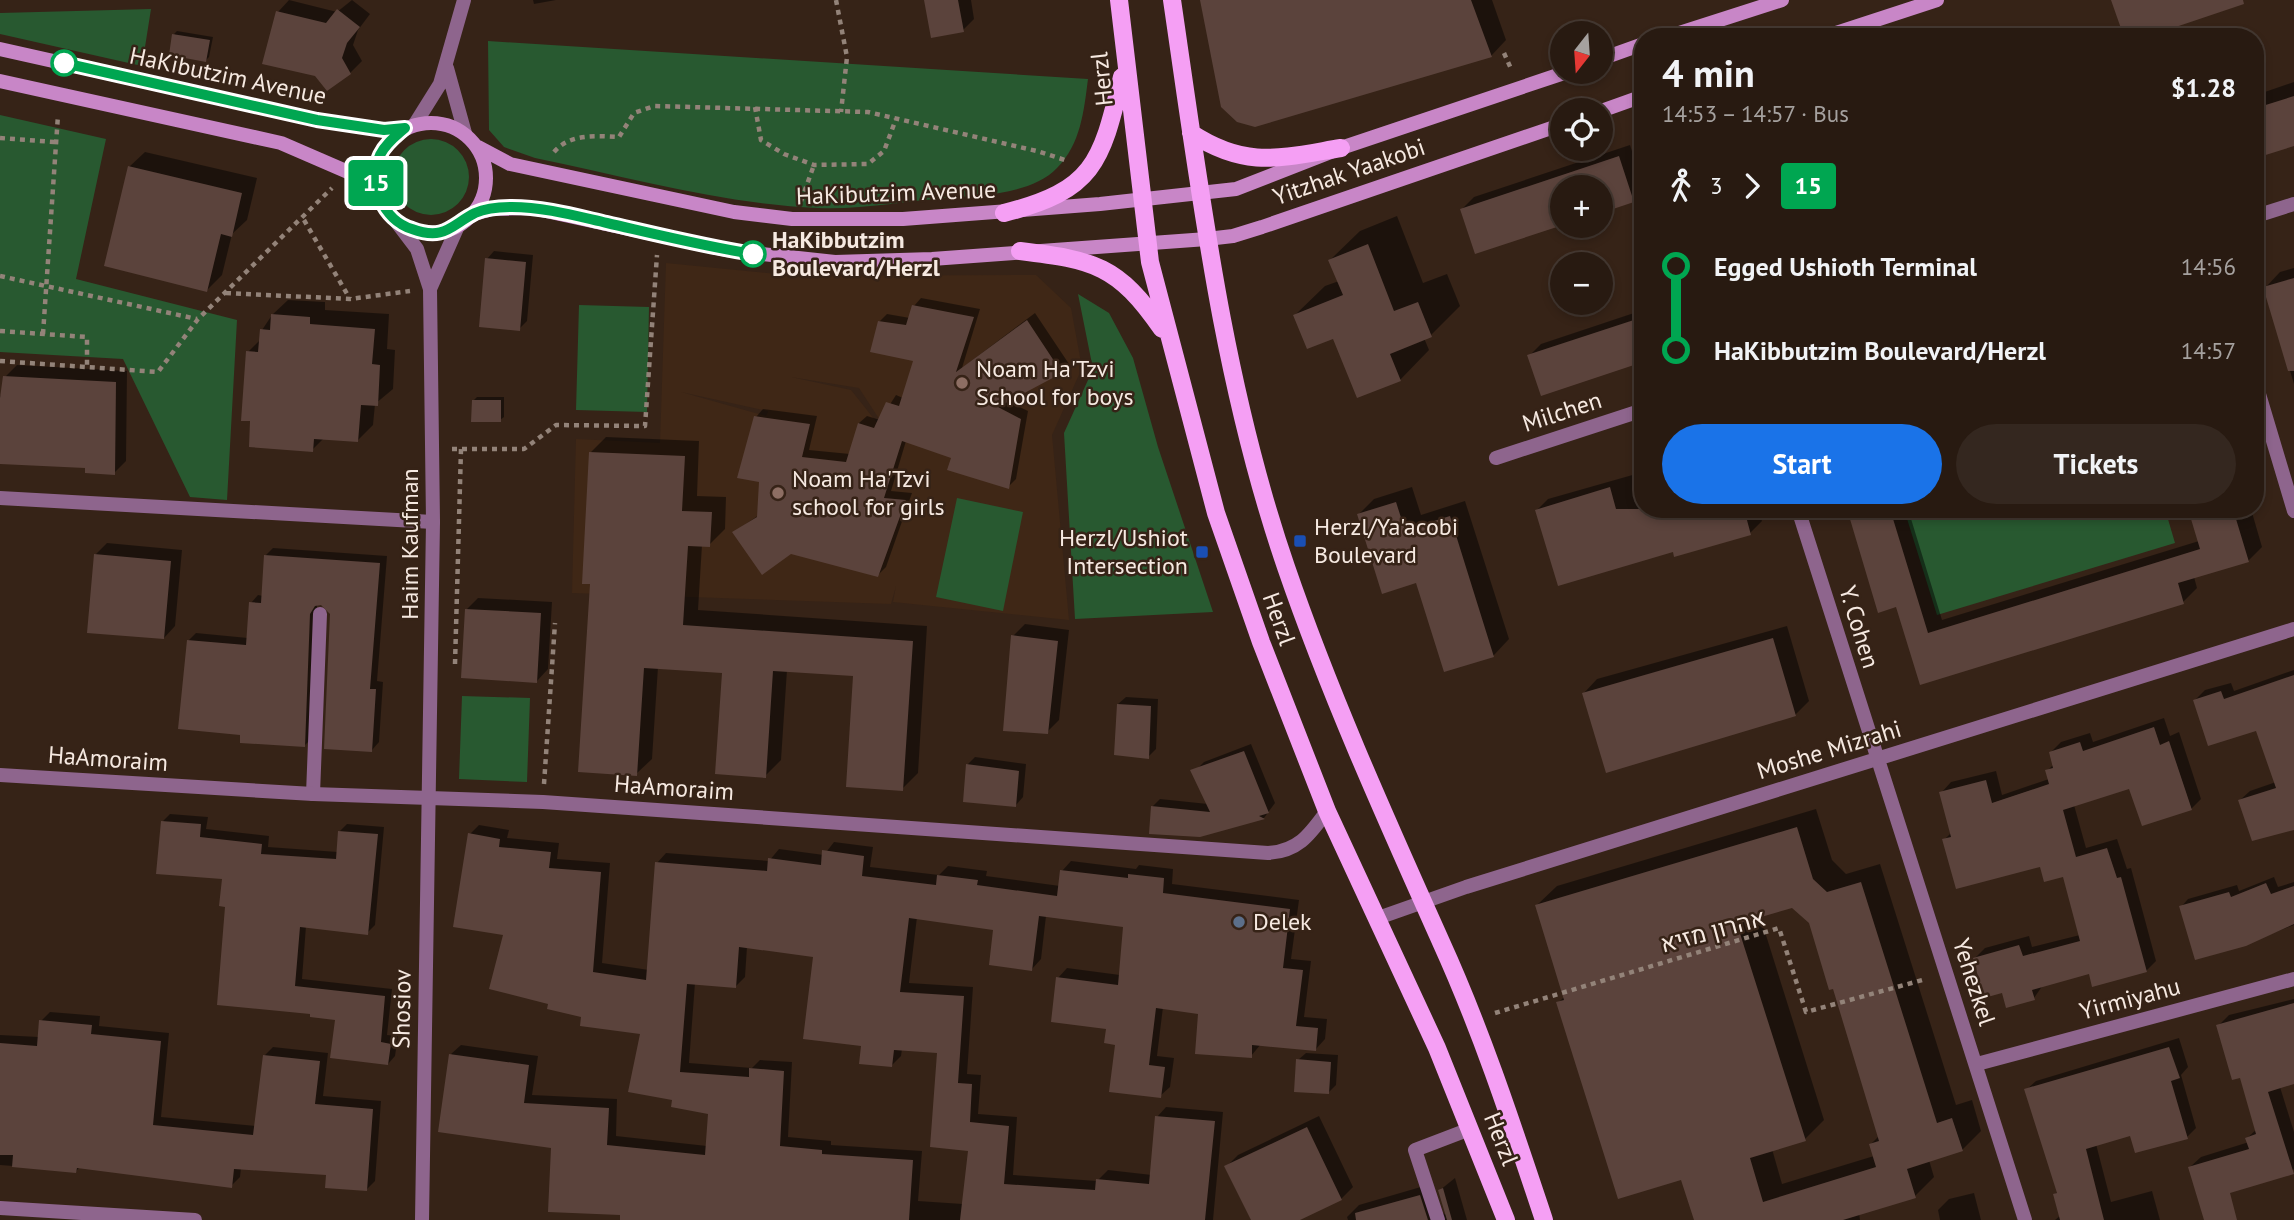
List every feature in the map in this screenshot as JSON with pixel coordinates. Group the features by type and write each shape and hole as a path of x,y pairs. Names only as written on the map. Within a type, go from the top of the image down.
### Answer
{"main road":[{"name":"Herzl","path":"1119,0 1146,243 1168,337 1224,534 1279,692 1327,811 1378,918 1470,1129 1506,1220"},
{"name":"Herzl","path":"1173,0 1207,239 1244,425 1286,569 1348,731 1473,1020 1544,1220"},
{"path":"1004,213 1056,197 1091,170 1109,132 1125,67"},
{"path":"1191,133 1211,146 1244,158 1289,157 1341,148"},
{"path":"1020,251 1079,259 1107,271 1142,299 1168,337"}],"street":[{"path":"379,198 376,170 380,156 387,144 410,126 440,84 447,68 464,0"},
{"path":"1695,28 1782,0"},
{"path":"1851,28 1937,0"},
{"path":"1614,54 1634,47"},
{"name":"HaKibutzim Avenue","path":"0,49 317,120 384,130 410,126"},
{"path":"447,68 465,133"},
{"name":"Yitzhak Yaakobi","path":"1199,195 1236,189 1341,148 1550,78"},
{"path":"0,80 281,143 348,172 379,198 396,220 410,229 426,233 443,232 458,226 474,214 492,209 532,208 736,251 835,262 881,262 1146,243"},
{"path":"1613,107 1634,99"},
{"path":"410,126 432,122 449,125 465,133 478,147 485,164 487,181 483,198 474,214"},
{"name":"Yitzhak Yaakobi","path":"1146,243 1233,236 1550,128"},
{"name":"HaKibutzim Avenue","path":"478,147 496,159 545,172 734,212 792,219 848,221 1004,213 1199,195"},
{"path":"2264,213 2294,204"},
{"name":"Haim Kaufman","path":"396,220 416,249 430,289 433,449 430,799"},
{"name":"Haim Kaufman","path":"430,289 458,226"},
{"path":"2264,411 2294,511"},
{"name":"Milchen","path":"1496,458 1634,413"},
{"path":"0,498 433,522"},
{"name":"Y. Cohen","path":"1801,518 1876,759"},
{"path":"313,794 320,614"},
{"name":"Moshe Mizrahi","path":"1378,918 1421,901 2294,629"},
{"name":"Yehezkel","path":"1876,759 1977,1064 2025,1220"},
{"name":"HaAmoraim","path":"0,775 313,794 543,802 1268,853 1285,852 1298,845 1327,811"},
{"name":"Shosiov","path":"422,1220 430,799"},
{"name":"Yirmiyahu","path":"1977,1064 2294,979"},
{"path":"1438,1220 1415,1150 1470,1129"},
{"path":"0,1208 195,1220"}],"path":[{"path":"836,0 847,57 841,112"},
{"path":"43,334 54,142 61,94"},
{"path":"545,172 555,149 569,140 593,136 620,137 634,113 654,106 755,107 868,113 1037,151 1091,170"},
{"path":"755,107 761,140 784,154 814,165 868,164 884,151 896,119"},
{"path":"0,138 54,142"},
{"path":"792,219 814,165"},
{"path":"0,361 158,372 198,319 304,220 348,172"},
{"path":"304,220 350,299"},
{"path":"433,449 524,449 556,425 646,426 657,234"},
{"path":"0,276 198,319"},
{"path":"226,293 350,299 430,289"},
{"path":"0,331 87,337 87,366"},
{"path":"454,671 461,449"},
{"path":"543,802 555,623"},
{"name":"אהרון מזיא","path":"1473,1020 1779,928 1806,1012 1947,973"}],"shaded area":[{"path":"666,263 797,276 1036,275 1071,308 1082,368 1052,435 1069,620 893,602 896,586 891,604 572,593 576,439 660,443","holes":["791,377 859,388 902,454 851,390","681,392 768,411 768,412 766,416"]}],"green space":[{"path":"151,9 142,66 0,34 0,13"},
{"path":"488,41 1088,79 1080,126 1071,148 1057,168 1033,184 989,194 866,207 818,208 746,201 675,189 535,158 504,147 489,130"},
{"path":"0,115 106,139 76,279 237,320 227,500 190,497 123,359 0,352"},
{"path":"424,139 438,139 452,145 463,156 469,177 466,192 458,204 438,215 424,215 410,209 399,198 393,184 393,170 399,156 410,145"},
{"path":"1078,294 1109,313 1133,358 1158,447 1213,612 1075,619 1064,433 1093,369"},
{"path":"579,305 649,307 647,412 576,410"},
{"path":"957,498 1023,512 1003,611 936,597"},
{"path":"1907,518 2168,518 2175,543 1937,615"},
{"path":"462,696 530,698 527,782 459,779"}],"building":[{"path":"924,0 958,0 964,32 931,38"},
{"path":"1200,0 1471,0 1492,57 1255,127 1237,122 1221,107"},
{"path":"2111,0 2243,0 2244,4 2173,28 2121,28"},
{"path":"337,9 360,27 347,43 342,58 351,74 327,91 315,76 262,64 276,11 326,23"},
{"path":"172,34 210,40 206,62 169,55"},
{"path":"2294,96 2294,146 2264,155 2264,105"},
{"path":"1619,156 1634,202 1613,209 1613,175 1562,175 1604,161 1613,161 1613,158"},
{"path":"128,166 242,193 232,237 221,234 207,292 104,266"},
{"path":"1550,179 1550,229 1475,254 1460,209"},
{"path":"1368,244 1394,311 1418,302 1432,337 1390,354 1401,381 1357,398 1333,339 1307,349 1293,315 1343,295 1328,260"},
{"path":"485,258 526,262 520,331 479,327"},
{"path":"2294,278 2294,371 2288,371 2264,287"},
{"path":"912,305 974,317 956,372 1027,320 1062,373 998,407 1021,419 1009,489 947,470 951,458 902,441 884,498 906,500 878,577 791,554 762,575 732,532 757,517 759,482 737,478 754,416 810,424 802,457 846,462 858,423 874,428 886,402 899,406 913,361 870,352 878,321 906,325"},
{"path":"271,314 310,317 310,324 375,329 372,364 380,365 378,406 361,405 358,442 314,439 313,452 249,447 250,421 241,421 246,351 258,352 260,329 270,330"},
{"path":"1634,320 1634,365 1541,396 1527,355"},
{"path":"3,376 116,382 115,475 85,473 85,468 0,464 0,398"},
{"path":"472,400 501,400 501,422 471,422"},
{"path":"589,452 685,456 682,511 712,512 710,547 688,546 683,625 913,641 903,791 846,787 853,676 773,671 766,778 715,774 722,673 644,668 637,776 578,772 590,584 582,584"},
{"path":"1610,487 1616,509 1634,509 1634,518 1746,518 1751,535 1674,557 1673,552 1558,586 1535,510"},
{"path":"1396,502 1405,530 1450,516 1494,657 1444,672 1416,583 1382,594 1357,514"},
{"path":"1850,518 1893,518 1928,633 2200,549 2191,518 2236,518 2249,562 2178,583 2184,604 1920,685 1896,607 1878,613"},
{"path":"94,554 171,561 164,639 87,633"},
{"path":"264,555 380,563 370,689 376,689 372,752 324,749 330,614 321,605 315,606 310,614 305,747 240,743 240,735 178,729 187,640 246,645 249,602 261,603"},
{"path":"465,609 541,613 537,683 461,678"},
{"path":"1011,635 1058,641 1048,734 1003,731"},
{"path":"1773,638 1796,716 1606,773 1582,693"},
{"path":"2294,675 2294,830 2252,841 2238,800 2276,788 2256,731 2208,746 2193,700 2221,691 2224,699"},
{"path":"1117,704 1151,706 1149,759 1114,755"},
{"path":"2154,727 2160,745 2169,741 2192,810 2142,826 2129,789 2063,810 2076,857 2107,848 2117,878 2121,877 2147,972 2092,987 2089,974 2032,990 2035,1000 2006,1008 2002,993 1984,998 1973,958 2019,945 2023,956 2080,941 2063,877 2044,882 2040,867 1956,889 1942,839 1951,837 1939,792 1986,780 1992,803 2049,784 2045,770 2053,768 2049,752 2080,742 2083,751"},
{"path":"1244,751 1269,813 1259,816 1265,819 1200,837 1149,834 1151,806 1210,812 1190,770"},
{"path":"966,764 1019,771 1016,807 963,802"},
{"path":"161,821 201,824 200,837 262,844 261,854 336,859 338,831 378,834 368,935 300,927 295,986 385,996 381,1042 391,1044 388,1065 330,1058 335,1020 310,1017 310,1014 217,1005 225,907 219,906 222,879 156,874"},
{"path":"1797,827 1813,879 1827,892 1861,882 1937,1123 1952,1118 1963,1151 1907,1169 1916,1198 1843,1220 1694,1220 1681,1180 1618,1199 1556,1002 1564,1000 1535,905","holes":["1792,908 1809,923 1829,990 1833,989 1879,1141 1869,1144 1876,1167 1763,1202 1750,1158 1806,1141 1737,924"]},
{"path":"468,833 500,839 499,847 551,852 549,868 601,872 593,972 646,980 655,862 767,871 768,858 821,865 822,850 864,856 862,876 936,885 937,875 978,880 977,885 1057,896 1060,870 1128,878 1128,874 1164,878 1163,893 1290,909 1283,968 1303,970 1296,1026 1318,1028 1316,1051 1252,1045 1252,1058 1195,1054 1198,1014 1156,1008 1149,1065 1165,1067 1161,1098 1109,1092 1115,1045 1104,1043 1106,1029 1051,1022 1056,977 1118,985 1123,927 1039,916 1032,971 989,965 993,930 909,918 900,992 964,996 958,1083 972,1084 970,1122 1009,1126 1004,1184 1095,1190 1096,1179 1149,1184 1155,1116 1215,1121 1205,1220 960,1220 968,1151 930,1147 937,1053 894,1050 892,1067 859,1064 861,1046 803,1039 813,957 739,947 736,988 687,984 680,1072 749,1077 749,1068 784,1071 780,1146 822,1150 822,1154 913,1160 909,1220 620,1220 620,1215 548,1212 551,1148 438,1132 449,1054 529,1065 524,1103 609,1108 607,1145 705,1155 708,1114 671,1107 672,1100 628,1092 640,1034 580,1026 581,1017 547,1009 548,1004 489,989 503,935 453,927"},
{"path":"2266,883 2271,894 2294,886 2294,924 2246,946 2195,960 2179,906 2229,892 2231,897"},
{"path":"2294,1003 2294,1084 2268,1092 2294,1174 2230,1193 2237,1220 2204,1220 2188,1167 2249,1149 2245,1138 2256,1134 2240,1078 2232,1080 2216,1025"},
{"path":"39,1020 92,1025 91,1034 161,1041 153,1125 253,1135 263,1055 320,1061 315,1104 373,1109 367,1191 325,1188 326,1175 234,1169 232,1188 77,1168 76,1173 12,1167 13,1155 0,1155 0,1043 37,1046"},
{"path":"2169,1047 2180,1078 2171,1081 2188,1139 2135,1153 2130,1136 2086,1149 2104,1220 2060,1220 2053,1194 2057,1193 2024,1089"},
{"path":"1296,1059 1331,1062 1329,1094 1294,1092"},
{"path":"1307,1127 1342,1200 1300,1220 1251,1220 1224,1166"},
{"path":"1443,1188 1452,1220 1447,1220 1438,1190"},
{"path":"1420,1195 1428,1220 1356,1220 1355,1213"}],"bus line":[{"name":"15","path":"64,63 317,120 384,130 405,128 387,144 380,156 376,182 379,198 386,210 410,229 426,233 443,232 458,226 474,214 492,209 532,208 753,254"}],"place":[{"name":"HaKibbutzim Boulevard/Herzl","path":"753,254"},
{"name":"Noam Ha'Tzvi School for boys","path":"962,383"},
{"name":"Noam Ha'Tzvi school for girls","path":"778,493"},
{"name":"Herzl/Ya'acobi Boulevard","path":"1300,541"},
{"name":"Herzl/Ushiot Intersection","path":"1202,552"},
{"name":"Delek","path":"1239,922"}]}
